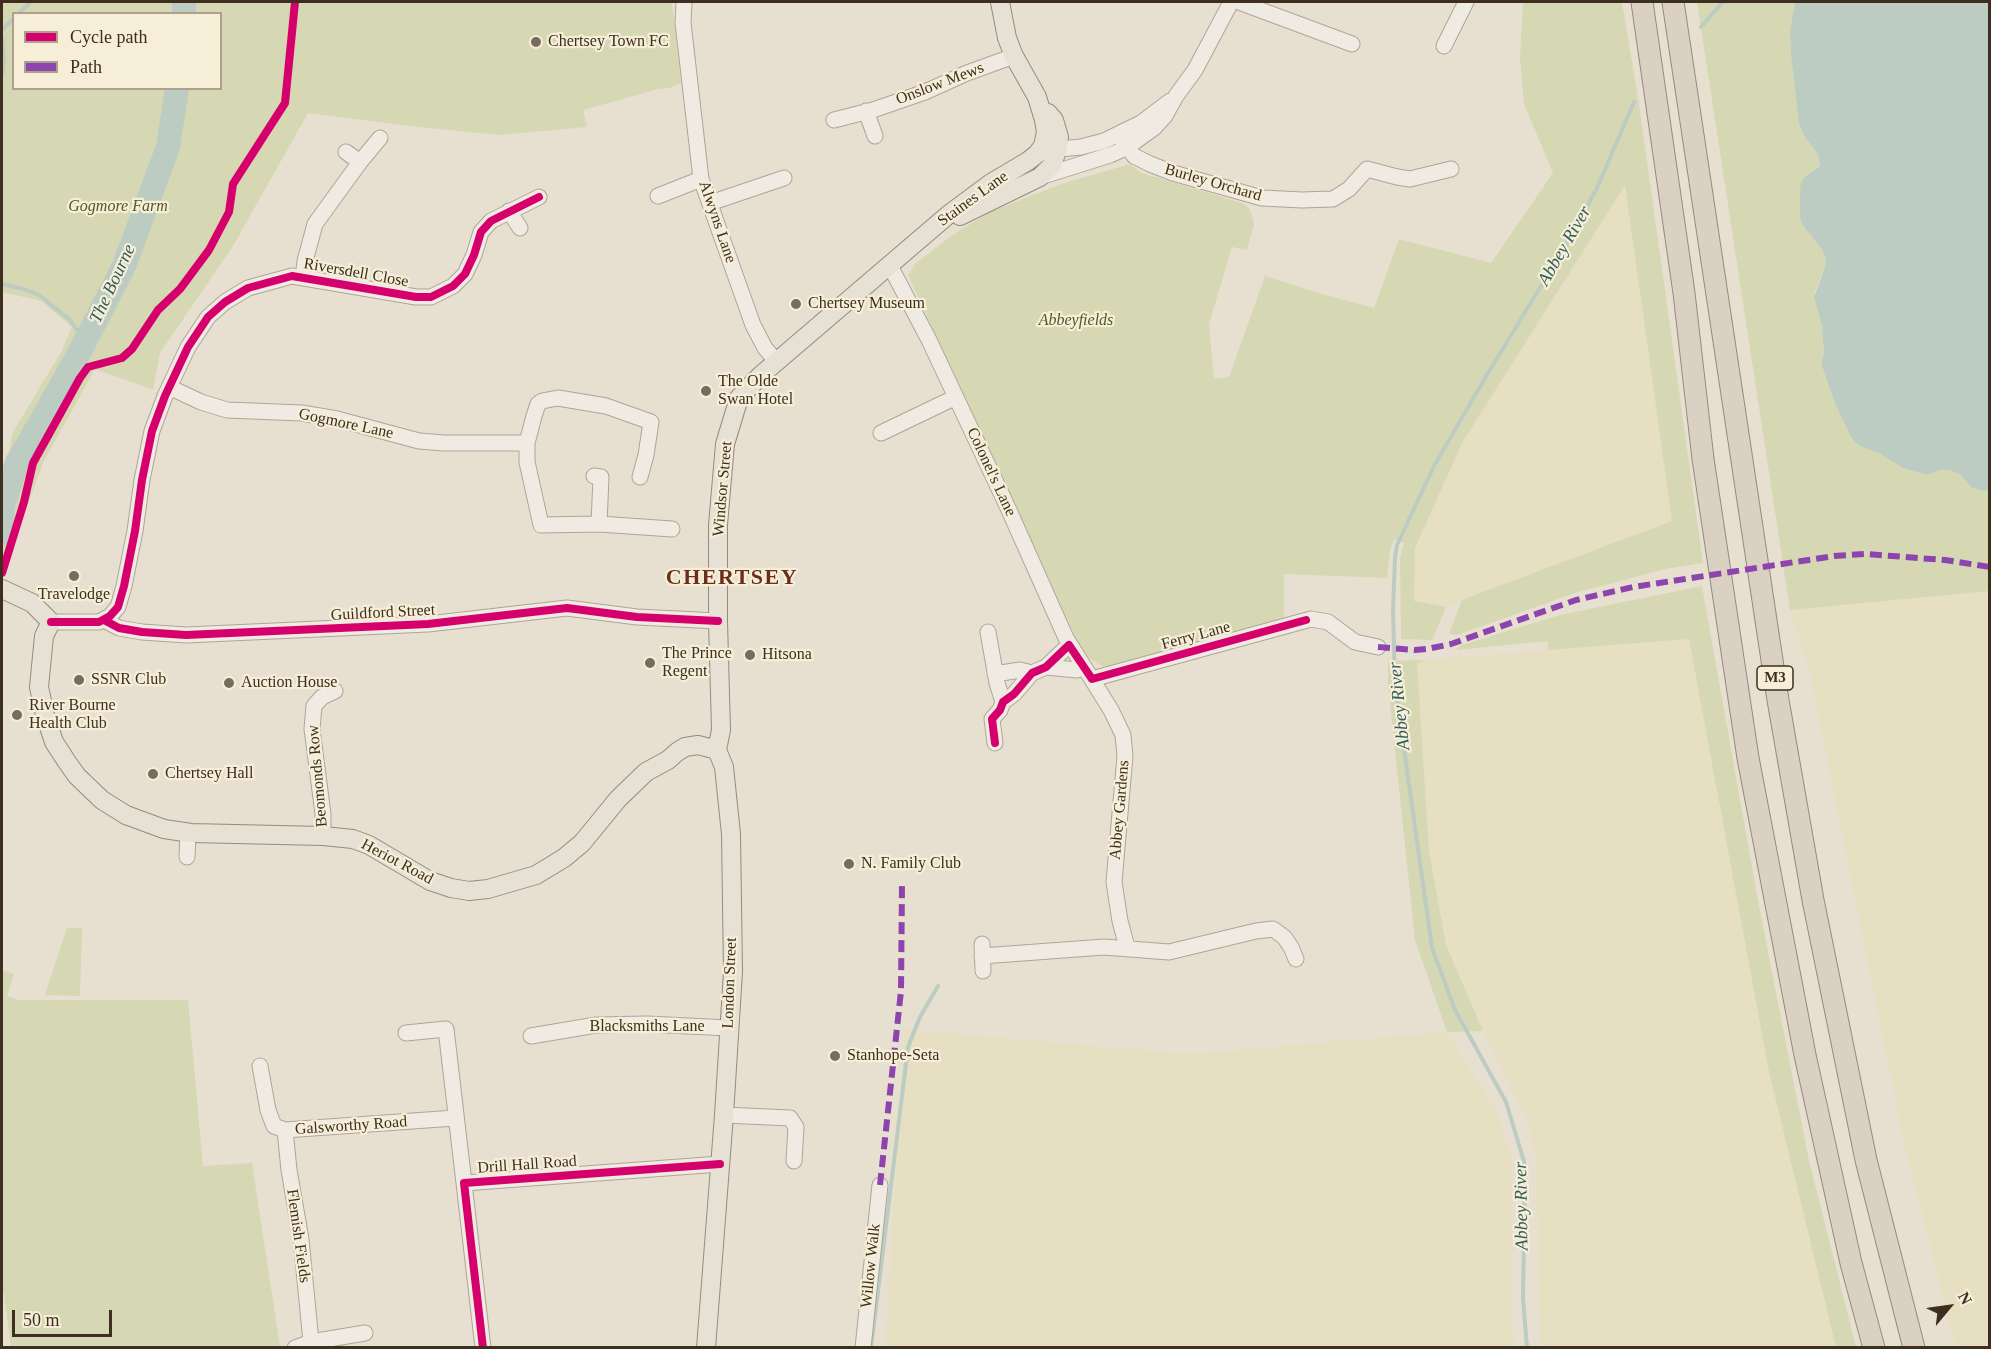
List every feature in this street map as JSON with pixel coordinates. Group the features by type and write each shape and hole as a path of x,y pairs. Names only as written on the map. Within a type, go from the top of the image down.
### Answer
{"highway":[{"name":"M3","path":"1642,2 1684,293 1703,459 1748,758 1805,1055 1851,1263 1874,1347"},
{"name":"M3","path":"1673,2 1778,700 1813,900 1866,1160 1914,1347"}],"main road":[{"path":"1000,2 1003,23 1014,56 1037,97 1054,120 1059,137 1052,165 1040,177"},
{"path":"1036,154 1043,146 1046,132 1037,97"},
{"name":"Staines Lane","path":"931,230 991,183 1036,154"},
{"name":"Staines Lane","path":"931,230 1040,177"},
{"name":"Windsor Street","path":"718,621 718,525 724,444 740,398 776,361 931,230"},
{"path":"5,591 32,603 51,622"},
{"name":"London Street","path":"706,1347 733,972 731,834 724,767 717,750 721,730 718,621"},
{"name":"Heriot Road","path":"51,622 44,636 39,687 45,716 62,755 77,776 102,800 126,815 164,830 188,833 323,836 352,839 369,845 430,881 451,888 469,891 488,889 536,875 564,858 582,843 618,799 646,772 668,760 680,762 717,750"}],"street":[{"name":"Alwyns Lane","path":"684,2 683,23 701,179 753,325 765,348 776,361"},
{"name":"Staines Lane","path":"1040,177 1093,162 1122,142 1141,123 1176,96 1195,70 1231,2"},
{"path":"1239,2 1352,44"},
{"path":"1444,46 1466,2"},
{"name":"Onslow Mews","path":"834,120 925,92 967,73 1014,56"},
{"path":"866,111 875,136"},
{"name":"Riversdell Close","path":"303,278 315,224 380,138"},
{"name":"Staines Lane","path":"1036,154 1058,148 1122,142"},
{"name":"Burley Orchard","path":"1122,142 1134,156 1173,173 1262,198 1333,199 1349,189 1367,169 1410,179 1451,169"},
{"path":"346,152 360,162"},
{"path":"710,203 784,178"},
{"path":"658,196 701,179"},
{"name":"Riversdell Close","path":"104,620 118,607 124,586 152,431 169,387 191,343 208,317 225,302 248,288 292,276 416,297 431,297 453,286 465,274 482,232 491,221 539,197"},
{"path":"509,211 520,228"},
{"name":"Colonel's Lane","path":"889,264 929,340 1069,645 1089,674"},
{"name":"Gogmore Lane","path":"169,387 201,402 227,410 302,413 337,419 419,441 527,443"},
{"path":"640,477 651,422 606,406 558,398 538,404 527,443 527,462 541,525 598,524 672,529"},
{"path":"881,433 956,398"},
{"path":"594,476 601,477 598,524"},
{"name":"Guildford Street","path":"51,622 88,623 104,620 110,625 142,633 186,635 428,624 567,608 637,617 718,621"},
{"name":"Ferry Lane","path":"995,674 1020,670 1077,670 1089,674 1311,619 1328,622 1355,642 1378,648"},
{"path":"988,632 995,674 1003,702"},
{"path":"995,743 992,719 1000,710 1003,702 1069,645"},
{"name":"Abbey Gardens","path":"1089,674 1117,720 1125,745 1114,882 1127,947"},
{"name":"Beomonds Row","path":"323,836 323,814 312,729 314,706 322,697 335,691"},
{"path":"186,857 188,833"},
{"path":"982,957 1104,947 1169,952 1273,929 1291,946 1295,959"},
{"name":"Blacksmiths Lane","path":"531,1036 596,1025 647,1024 729,1028"},
{"path":"406,1033 446,1029 464,1183"},
{"name":"Galsworthy Road","path":"260,1066 268,1110 274,1126 285,1130 455,1118"},
{"path":"724,1115 790,1118 796,1127 794,1161"},
{"name":"Flemish Fields","path":"285,1130 289,1170 301,1239 311,1342"},
{"name":"Drill Hall Road","path":"483,1347 464,1183 720,1164"},
{"name":"Willow Walk","path":"862,1347 880,1185"},
{"path":"295,1347 365,1333"}],"shaded area":[{"path":"1795,2 1989,2 1989,492 1972,488 1961,475 1950,470 1941,470 1926,475 1903,468 1877,452 1864,448 1850,435 1834,401 1821,363 1824,354 1822,326 1814,297 1826,260 1822,249 1804,227 1800,218 1801,182 1819,167 1820,163 1817,153 1799,124 1790,31"},
{"path":"1625,184 1672,521 1446,607 1414,602 1415,548 1462,443"},
{"path":"1989,591 1989,1347 1956,1347 1903,1138 1809,669 1790,610"},
{"path":"1689,639 1769,1072 1836,1347 1539,1347 1537,1163 1527,1120 1483,1031 1446,945 1429,852 1417,663 1424,660"},
{"path":"904,1029 1188,1054 1447,1032 1497,1112 1513,1165 1514,1347 885,1347"}],"green space":[{"name":"Gogmore Farm","path":"2,2 672,2 681,83 670,88 658,89 583,110 587,127 500,135 308,113 233,246 160,353 153,390 95,369 44,461 2,574 2,466 10,448 12,434 61,352 72,327 41,301 2,292"},
{"name":"Abbeyfields","path":"1523,2 1622,2 1639,104 1703,563 1665,569 1575,593 1457,635 1449,634 1462,600 1672,521 1625,185 1462,443 1415,548 1414,601 1446,607 1432,640 1401,639 1400,558 1404,543 1394,539 1390,551 1387,578 1284,574 1284,620 1104,667 1084,655 908,275 915,264 951,236 990,212 1061,184 1130,164 1142,173 1242,203 1248,207 1254,224 1247,250 1232,247 1209,324 1214,379 1229,377 1265,276 1374,308 1399,239 1491,263 1553,173 1524,104 1520,58"},
{"path":"1697,2 1795,2 1790,31 1799,124 1817,153 1820,163 1816,170 1806,176 1800,190 1800,211 1804,227 1822,249 1826,260 1814,294 1822,326 1824,354 1821,363 1834,401 1850,435 1864,448 1877,452 1903,468 1926,475 1941,470 1950,470 1961,475 1972,488 1989,492 1989,591 1790,610"},
{"path":"1702,586 1757,895 1809,1161 1856,1347 1836,1347 1769,1072 1689,639 1549,650 1547,641 1456,650 1462,645 1560,615"},
{"path":"1424,660 1417,664 1429,852 1446,945 1483,1031 1447,1032 1415,940 1388,684 1388,661"},
{"path":"67,928 82,928 80,996 45,995"},
{"path":"2,970 14,974 7,996 19,1000 188,1000 203,1166 252,1163 280,1347 11,1347 4,1294 2,1293"}],"waterway":[{"name":"The Bourne","path":"20,12 31,2"},
{"name":"The Bourne","path":"184,2 184,12"},
{"name":"Abbey River","path":"1701,27 1723,2"},
{"name":"The Bourne","path":"2,30 12,20"},
{"name":"The Bourne","path":"2,38 4,62 2,75"},
{"name":"The Bourne","path":"2,533 3,505 17,463 75,361 124,266 168,147 177,90"},
{"name":"Abbey River","path":"1527,1348 1523,1298 1525,1165 1506,1102 1455,1010 1432,948 1395,684 1393,612 1395,557 1397,545 1434,466 1571,237 1597,188 1634,102"},
{"name":"The Bourne","path":"2,284 39,295 70,320 85,341"},
{"path":"871,1348 908,1047 920,1017 938,986"}],"marked path":[{"path":"1378,647 1427,649 1451,644 1576,600 1633,587 1834,556 1865,554 1945,560 1990,567"},
{"path":"880,1185 901,991 902,884"}],"cycle path":[{"path":"2,573 24,502 33,463 80,378 88,367 122,358 132,349 158,310 180,289 209,250 229,212 233,184 285,103 295,2"},
{"path":"51,622 99,622 110,616 118,607 135,531 152,431 165,396 188,347 208,317 225,302 248,288 292,276 416,297 431,297 453,286 465,274 481,232 491,221 539,197"},
{"path":"104,620 119,628 186,635 428,624 567,608 637,617 718,621"},
{"path":"995,743 992,719 1000,710 1003,702 1014,694 1032,673 1046,667 1069,645 1092,679 1306,620"},
{"path":"483,1348 464,1183 720,1164"}],"place":[{"name":"Chertsey Town FC","path":"536,42"},
{"name":"Chertsey Museum","path":"796,304"},
{"name":"The Olde Swan Hotel","path":"706,391"},
{"name":"Travelodge","path":"74,576"},
{"name":"Hitsona","path":"750,655"},
{"name":"The Prince Regent","path":"650,663"},
{"name":"SSNR Club","path":"79,680"},
{"name":"Auction House","path":"229,683"},
{"name":"River Bourne Health Club","path":"17,715"},
{"name":"Chertsey Hall","path":"153,774"},
{"name":"N. Family Club","path":"849,864"},
{"name":"Stanhope-Seta","path":"835,1056"}],"district":[{"name":"CHERTSEY","path":"732,578"}]}
